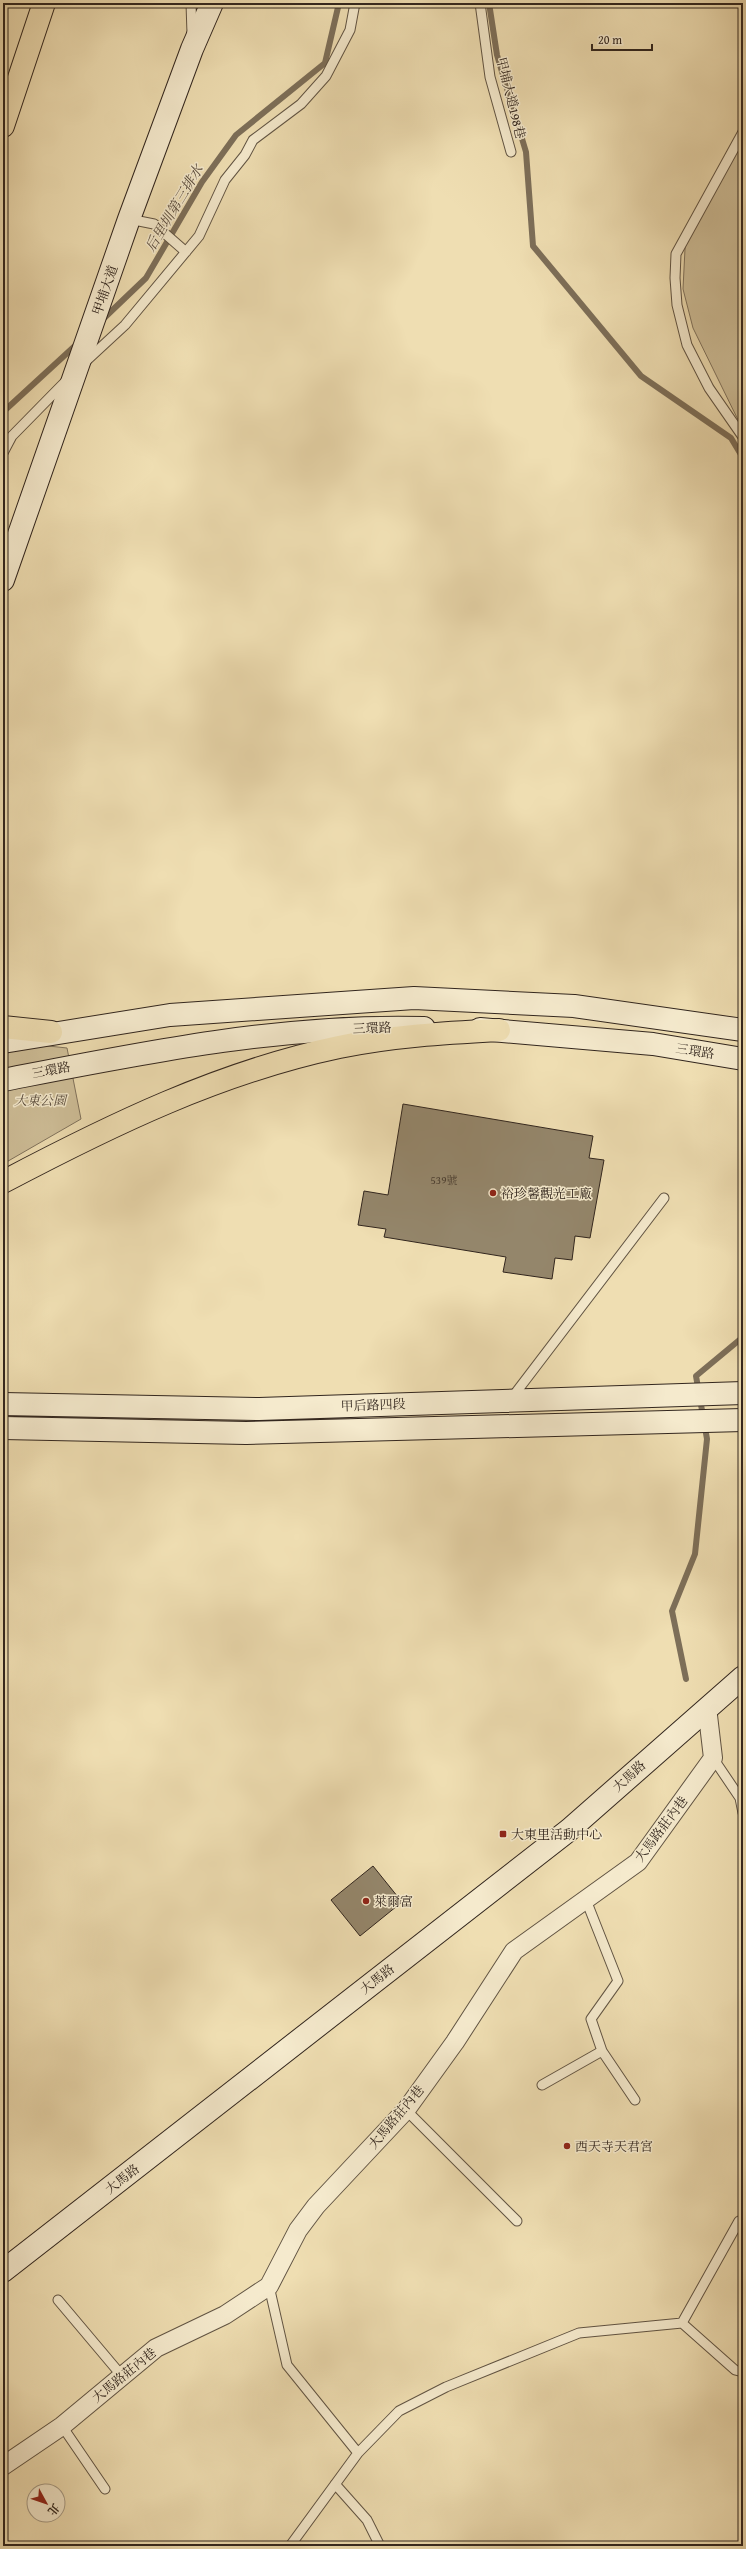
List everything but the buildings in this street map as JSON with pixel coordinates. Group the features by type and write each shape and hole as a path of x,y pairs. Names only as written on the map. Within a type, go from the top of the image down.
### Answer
{"highway":[{"path":"3,126 44,3"},
{"path":"3,1028 51,1032"},
{"path":"3,1182 100,1132 168,1101 251,1070 340,1047 424,1034 499,1030"}],"street":[{"name":"甲埔大道","path":"3,580 121,242 192,49 212,3"},
{"path":"3,1042 51,1032 170,1015 414,998 574,1006 743,1030"},
{"name":"三環路","path":"3,1080 157,1050 277,1034 386,1027 499,1030 653,1044 743,1059"},
{"name":"甲后路四段","path":"3,1404 259,1409 743,1393"},
{"name":"甲后路四段","path":"3,1428 246,1432 569,1423 743,1420"},
{"name":"大馬路","path":"3,2271 569,1830 707,1707 743,1677"},
{"path":"707,1707 713,1758"},
{"name":"大馬路莊內巷","path":"3,2466 62,2426 156,2348 225,2315 269,2286 298,2230 316,2206 406,2110 455,2042 514,1951 638,1862 713,1758"}],"lane":[{"path":"191,3 192,49"},
{"path":"3,454 12,436 80,360 125,325 199,236 225,180 245,155 253,140 301,104 326,76 350,30 355,3"},
{"name":"甲埔大道198巷","path":"480,3 490,77 511,152"},
{"path":"743,132 676,254 675,278 678,305 687,345 709,388 743,438"},
{"path":"130,218 154,224 186,252"},
{"path":"510,1401 664,1198"},
{"path":"713,1758 740,1798 743,1813"},
{"path":"586,1900 618,1981 591,2019 602,2050 635,2100"},
{"path":"542,2085 602,2050"},
{"path":"406,2110 517,2221"},
{"path":"682,2324 739,2221"},
{"path":"269,2286 287,2365 358,2453"},
{"path":"58,2300 122,2376"},
{"path":"290,2546 358,2453 399,2411 446,2387 579,2333 682,2324 736,2370 743,2372"},
{"path":"62,2426 105,2490"},
{"path":"336,2484 367,2520 380,2546"}],"green space":[{"path":"743,125 743,430 693,328 683,289 686,229"},
{"name":"大東公園","path":"3,1041 67,1048 81,1119 3,1164"}],"waterway":[{"name":"后里圳第三排水","path":"101,321 146,278 202,182 236,135 325,63 339,3"},
{"path":"489,3 497,55 526,152 533,246 641,376 731,438 743,458"},
{"name":"后里圳第三排水","path":"3,412 77,344"},
{"path":"686,1679 672,1611 695,1554 707,1439 696,1376 743,1337"}],"place":[{"name":"裕珍馨觀光工廠","path":"493,1193"},
{"name":"大東里活動中心","path":"503,1834"},
{"name":"萊爾富","path":"366,1901"},
{"name":"西天寺天君宮","path":"567,2146"}]}
